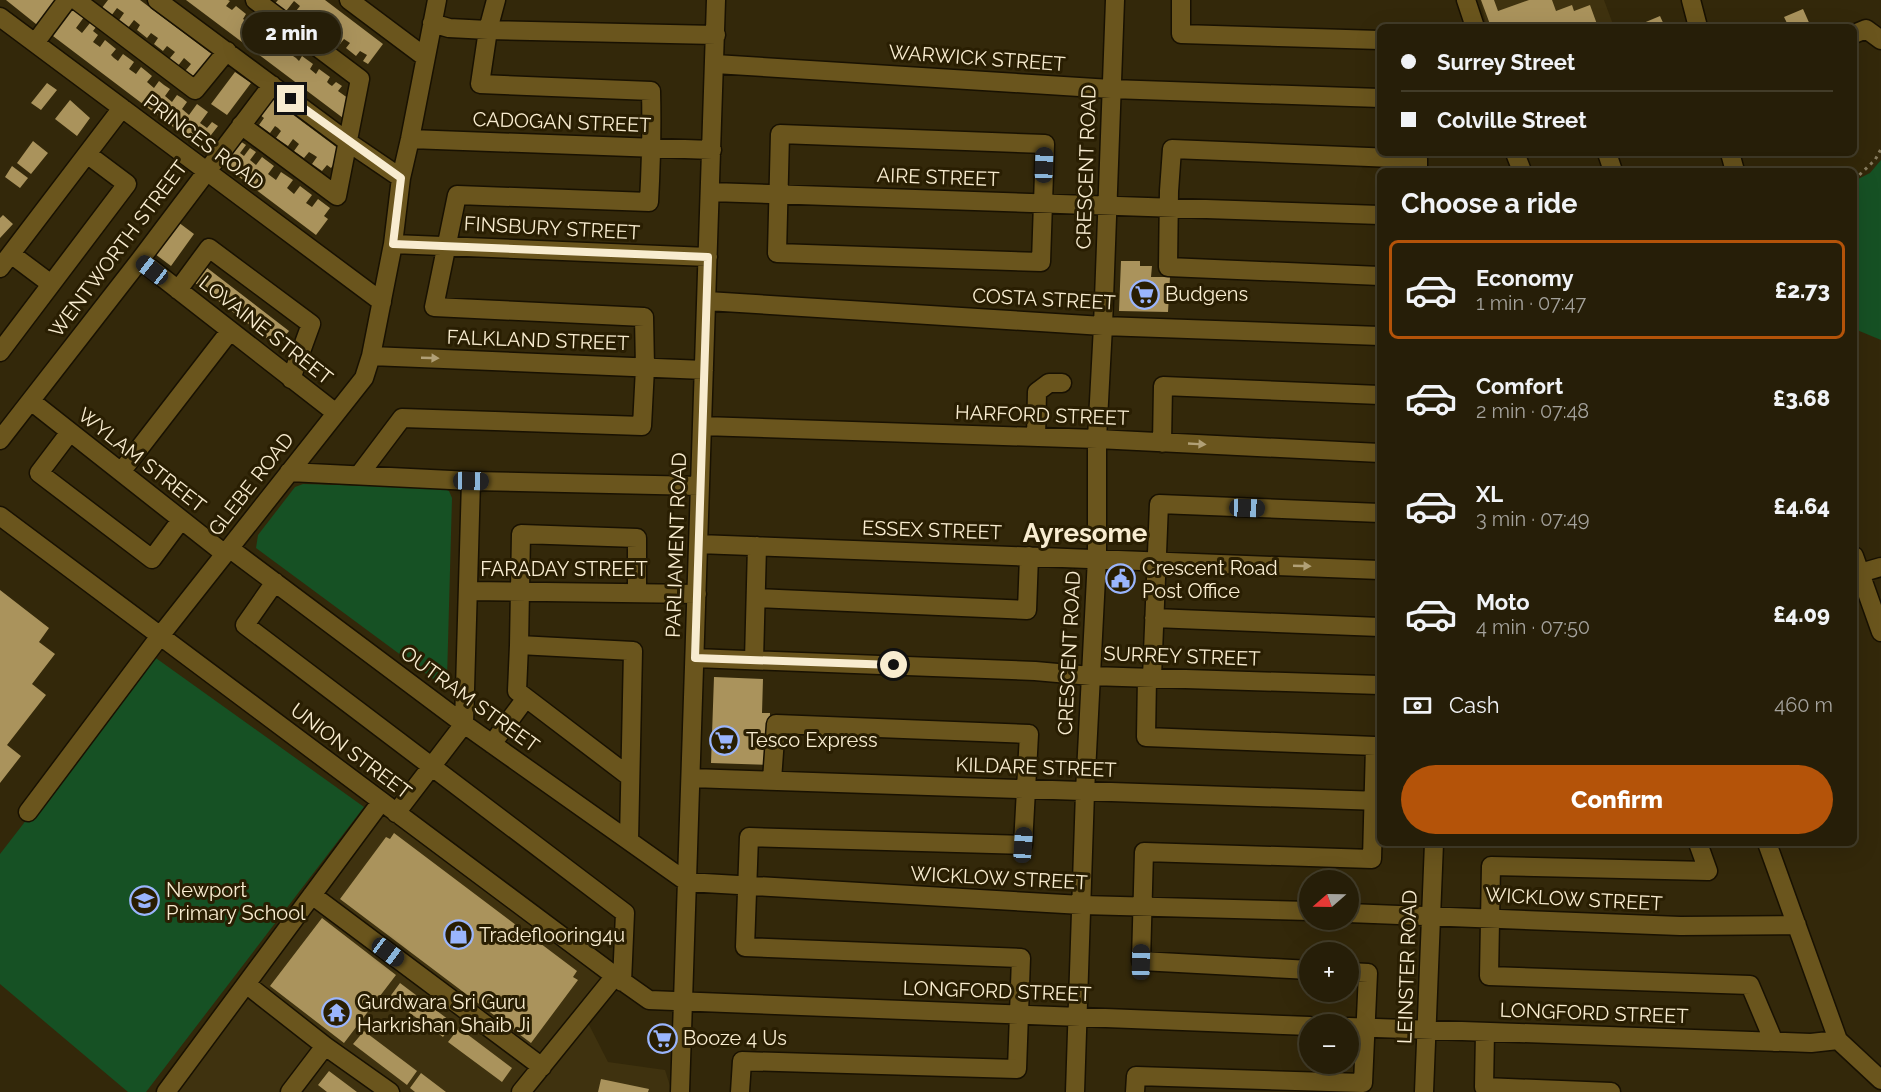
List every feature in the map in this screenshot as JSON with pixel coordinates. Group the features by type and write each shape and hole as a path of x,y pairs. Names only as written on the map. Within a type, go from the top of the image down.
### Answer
{"street":[{"path":"35,43 68,0"},
{"path":"76,0 195,90 227,51"},
{"path":"157,0 348,142 401,178"},
{"path":"241,125 337,196 360,79 255,0"},
{"path":"349,0 374,8 425,57"},
{"name":"GLEBE ROAD","path":"28,812 160,636 364,378 382,302 393,244 401,178 411,139 437,0"},
{"path":"359,475 402,418 642,426 645,368 644,317 434,307 457,195 649,202 651,91 480,84 488,30 496,0"},
{"name":"PARLIAMENT ROAD","path":"680,1092 716,0"},
{"name":"CRESCENT ROAD","path":"1075,1092 1085,792 1097,558 1097,439 1114,0"},
{"path":"1181,0 1181,34 1377,40"},
{"path":"1466,0 1474,24"},
{"path":"1691,0 1697,24"},
{"name":"PRINCES ROAD","path":"0,17 382,302"},
{"path":"432,23 449,28 488,30 716,35"},
{"name":"WARWICK STREET","path":"715,64 1111,89 1377,98"},
{"name":"WENTWORTH STREET","path":"0,439 140,260 272,85"},
{"path":"51,284 11,254 122,108"},
{"path":"780,134 1045,144 1043,203 1041,262 777,253 780,134"},
{"name":"CADOGAN STREET","path":"411,139 712,150"},
{"path":"1377,276 1168,267 1172,149 1418,159 1418,168"},
{"path":"0,352 127,184 87,154"},
{"name":"AIRE STREET","path":"711,192 1377,215"},
{"name":"FINSBURY STREET","path":"393,244 708,257"},
{"path":"178,290 209,248 311,324 291,379"},
{"name":"LOVAINE STREET","path":"140,260 336,413"},
{"name":"COSTA STREET","path":"707,301 1103,326 1377,336"},
{"path":"121,472 230,331"},
{"name":"FALKLAND STREET","path":"371,356 704,370"},
{"path":"1036,437 1037,392 1049,383 1062,383"},
{"path":"1162,443 1163,386 1377,395"},
{"name":"WYLAM STREET","path":"31,401 181,520 227,551"},
{"name":"HARFORD STREET","path":"702,426 1097,439 1377,453"},
{"path":"70,432 39,473 152,559 181,520"},
{"path":"289,472 471,481 700,486"},
{"path":"396,813 464,724 471,481"},
{"path":"1299,969 1141,962 1144,852 1372,859 1377,801 1375,746 1146,736 1159,504 1377,513"},
{"name":"UNION STREET","path":"0,516 619,979 649,1000 683,1002"},
{"path":"630,777 517,691 521,534 637,538 637,592"},
{"name":"ESSEX STREET","path":"698,544 1377,570"},
{"path":"754,660 758,546"},
{"name":"OUTRAM STREET","path":"227,551 275,582 464,724 687,882"},
{"path":"756,598 1028,610 1029,556"},
{"path":"1857,564 1881,632"},
{"path":"1860,573 1881,567"},
{"path":"275,582 245,625 625,913 619,979 521,1092"},
{"name":"FARADAY STREET","path":"468,591 697,594"},
{"path":"1154,618 1377,627"},
{"path":"519,645 633,651 629,840"},
{"name":"SURREY STREET","path":"695,658 1035,671 1091,676 1377,685"},
{"path":"492,744 526,698"},
{"path":"740,1092 742,1061 1017,1069 1021,958 745,947 747,885 749,837 1023,845 1029,734 776,724 772,780"},
{"name":"KILDARE STREET","path":"691,778 1377,801"},
{"path":"166,1092 381,802"},
{"name":"LEINSTER ROAD","path":"1424,1092 1434,846"},
{"path":"1699,846 1708,871 1491,866 1489,976 1750,985 1774,1042"},
{"path":"1768,846 1838,1040 1881,1080"},
{"name":"WICKLOW STREET","path":"687,882 1082,905 1299,911"},
{"path":"312,895 542,1067"},
{"name":"WICKLOW STREET","path":"1359,912 1680,926 1797,925"},
{"path":"1359,973 1368,973 1359,1018"},
{"path":"246,984 325,1046 390,1092"},
{"name":"LONGFORD STREET","path":"683,1002 1299,1026"},
{"name":"LONGFORD STREET","path":"1359,1028 1811,1043 1838,1040"},
{"path":"1485,1032 1484,1087 1611,1092"},
{"path":"290,1092 325,1046"},
{"path":"1136,1092 1136,1076 1363,1083 1359,1046"}],"path":[{"path":"1857,177 1875,160 1881,149"}],"shaded area":[{"path":"1480,0 1604,0 1613,24 1486,24"},
{"path":"381,802 615,976 584,1015 608,1062 665,1070 672,1092 163,1092"}],"green space":[{"path":"1881,160 1881,340 1857,330 1857,180 1870,173"},
{"path":"303,484 443,488 449,491 452,498 447,679 436,681 256,548 258,535 295,487"},
{"name":"Newport Primary School","path":"153,656 364,807 146,1092 128,1092 0,984 0,854"}],"building":[{"path":"6,0 63,0 41,28"},
{"path":"108,0 140,0 217,58 191,84 181,76 191,64 184,58 174,71 165,64 175,52 167,46 163,51 154,44 158,38 151,33 147,38 137,30 140,25 134,20 124,33 115,26 124,13 117,8 108,20 98,13"},
{"path":"186,0 228,0 230,1 226,6 232,10 236,6 246,14 243,19 249,23 252,18 258,22 263,27 260,31 263,34 266,36 269,31 280,39 276,44 282,48 286,44 296,52 293,56 299,61 302,56 313,64 310,69 316,74 319,69 330,77 327,82 332,86 336,82 342,86 338,91 352,101 347,121"},
{"path":"278,0 325,0 383,44 368,64 363,61 367,55 360,51 356,56 346,48 350,43 344,39 340,44 329,35 333,30 327,26 323,31 312,23 316,18 310,13 306,18 296,11 300,6 294,1 283,15 272,7"},
{"path":"1481,0 1494,0 1498,11 1529,0 1552,0 1556,11 1572,5 1574,11 1590,5 1597,24 1490,24"},
{"path":"76,4 87,13 76,28 82,33 94,18 100,22 93,31 98,35 93,42 100,47 105,40 116,49 111,55 114,58 118,61 123,54 134,62 129,69 136,74 141,67 152,76 147,82 154,88 159,81 170,89 165,96 172,102 177,95 182,98 187,102 182,109 189,115 197,104 208,112 200,123 207,128 212,122 218,126 201,148 49,33 61,17 64,19"},
{"path":"1803,9 1810,24 1788,24 1784,17"},
{"path":"1660,16 1664,24 1641,24"},
{"path":"235,72 251,83 227,115 211,104"},
{"path":"47,83 57,90 41,110 31,103"},
{"path":"272,99 343,152 331,168 327,165 322,171 312,164 317,157 309,152 304,158 294,151 299,144 293,139 288,146 276,138 281,131 275,126 270,133 259,125 264,118 260,115"},
{"path":"70,100 90,118 77,136 55,119"},
{"path":"33,141 48,153 31,174 17,163"},
{"path":"240,141 246,145 240,153 244,156 250,148 256,152 250,160 256,165 262,157 274,166 268,174 276,180 281,172 293,180 287,188 294,194 300,186 312,195 306,203 312,207 318,199 330,208 324,216 328,219 316,235 222,164"},
{"path":"12,166 28,178 20,188 5,177"},
{"path":"3,215 13,224 0,238 0,218"},
{"path":"178,222 194,234 171,266 155,254"},
{"name":"Budgens","path":"1121,261 1140,261 1140,266 1152,266 1151,277 1170,277 1168,312 1119,311"},
{"path":"202,264 289,331 277,346 190,279"},
{"path":"0,590 49,628 39,642 55,654 32,684 46,695 7,745 21,756 0,783"},
{"path":"714,677 763,679 762,713 770,713 768,765 711,763"},
{"name":"Tradeflooring4u","path":"394,833 577,971 573,977 578,980 531,1043 340,899 386,837 390,839"},
{"path":"322,918 396,975 344,1043 270,986"},
{"path":"400,983 453,1023 443,1037 389,998"},
{"path":"459,1028 512,1068 502,1082 448,1042"},
{"path":"364,1031 417,1071 407,1085 353,1044"},
{"path":"329,1071 357,1092 327,1092 318,1085"},
{"path":"421,1073 446,1092 415,1092 410,1088"},
{"path":"601,1079 649,1089 648,1092 598,1092"}],"place":[{"name":"Budgens","path":"1144,294"},
{"name":"Crescent Road Post Office","path":"1121,579"},
{"name":"Tesco Express","path":"725,740"},
{"name":"Newport Primary School","path":"145,901"},
{"name":"Tradeflooring4u","path":"458,935"},
{"name":"Gurdwara Sri Guru Harkrishan Shaib Ji","path":"336,1013"},
{"name":"Booze 4 Us","path":"662,1038"}],"district":[{"name":"Ayresome","path":"1085,533"}],"route":[{"path":"291,99 401,178 393,244 708,257 695,658 894,665"}]}
